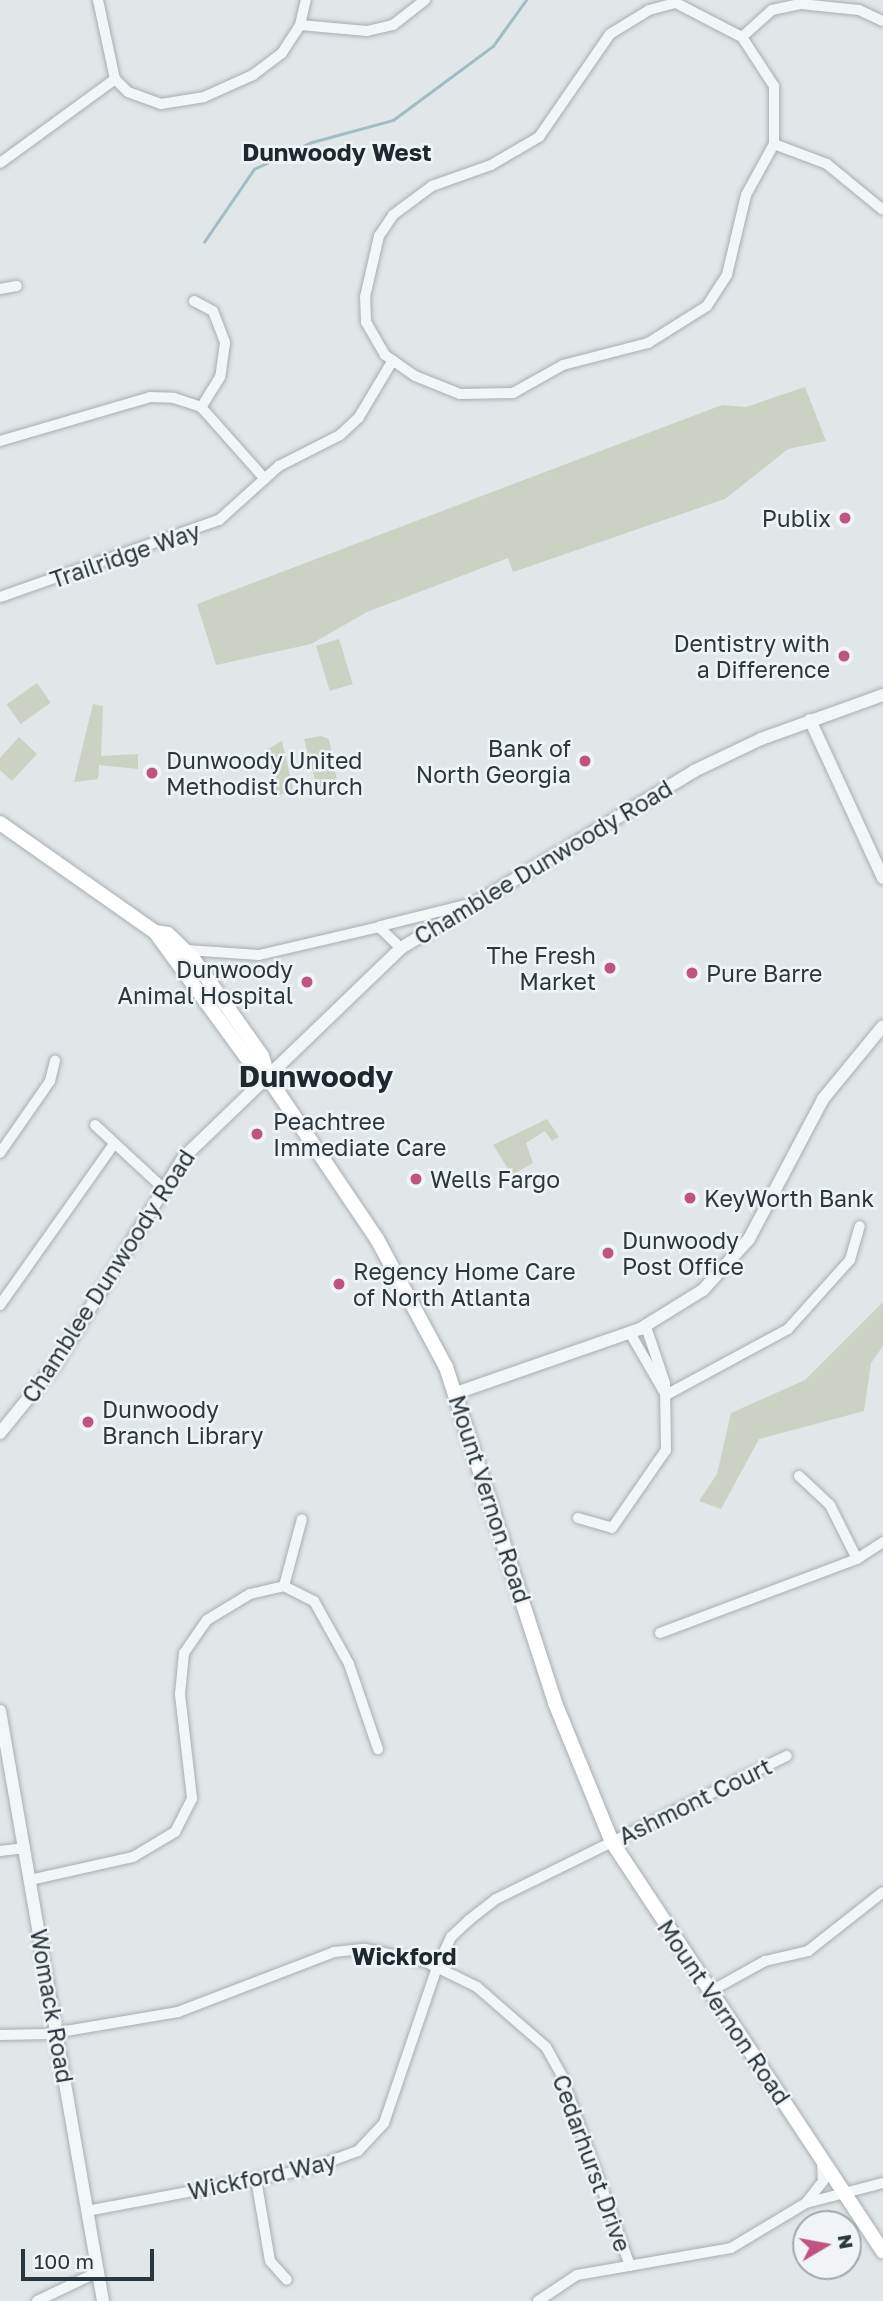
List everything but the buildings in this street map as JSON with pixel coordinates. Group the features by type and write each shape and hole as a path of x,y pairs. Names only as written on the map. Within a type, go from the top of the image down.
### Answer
{"main road":[{"name":"Mount Vernon Road","path":"0,823 155,932 254,1068 269,1079 401,1279 456,1394 555,1703 608,1844 711,1991 883,2251"},
{"path":"155,932 168,934 186,950 207,977 262,1056 269,1079"}],"street":[{"path":"99,0 116,79 144,101 177,104 204,97 253,75 282,53 300,25 306,0"},
{"path":"300,25 367,31 393,25 425,0"},
{"path":"676,1 742,37 774,86 774,144 746,195 727,275 707,306 672,331 563,365 513,393 488,397 442,388 393,360 366,322 365,297 379,236 393,215 432,187 491,165 539,138 610,34 649,10 676,1"},
{"path":"742,37 772,10 801,5 859,10 883,21"},
{"path":"0,163 116,79"},
{"path":"774,144 827,164 883,209"},
{"path":"0,289 17,286"},
{"path":"194,301 213,311 225,343 220,377 201,408"},
{"name":"Trailridge Way","path":"0,597 198,531 238,507 265,479 340,435 393,360"},
{"path":"0,441 150,397 201,408 265,479"},
{"name":"Chamblee Dunwoody Road","path":"0,1433 85,1320 162,1187 202,1135 269,1079 401,948 466,905 694,771 810,720 883,695"},
{"path":"810,720 883,878"},
{"path":"186,950 215,956 270,953 466,905"},
{"path":"379,927 401,948"},
{"path":"207,977 215,956"},
{"path":"456,1394 646,1327 703,1290 738,1253 823,1099 883,1026"},
{"path":"0,1153 50,1081 55,1061"},
{"path":"95,1125 112,1147 162,1187"},
{"path":"0,1305 112,1147"},
{"path":"666,1395 788,1329 850,1259 860,1226"},
{"path":"578,1518 612,1528 630,1510 666,1450 666,1395 646,1327"},
{"path":"630,1333 666,1395"},
{"path":"0,1420 15,1414"},
{"path":"799,1476 830,1505 857,1559"},
{"path":"284,1586 302,1519"},
{"path":"660,1633 857,1559 883,1542"},
{"path":"30,1880 133,1857 175,1832 192,1798 180,1694 184,1653 207,1620 229,1605 284,1586 314,1601 327,1620 378,1749"},
{"name":"Womack Road","path":"0,1711 103,2301"},
{"name":"Ashmont Court","path":"608,1844 788,1756"},
{"name":"Wickford Way","path":"87,2211 338,2161 370,2139 384,2123 437,1967 451,1937 496,1899 608,1844"},
{"path":"0,1851 24,1848"},
{"path":"711,1991 765,1961 817,1946 883,1892"},
{"name":"Cedarhurst Drive","path":"0,2035 58,2032 178,2012 334,1952 383,1951 437,1967 513,2013 546,2048 561,2074 630,2266"},
{"path":"806,2203 823,2181 822,2161"},
{"path":"256,2179 270,2261 287,2280"},
{"path":"538,2301 577,2274 732,2248 806,2203 846,2195 883,2183"},
{"path":"37,2301 98,2272"}],"shaded area":[{"path":"805,387 826,441 788,449 725,499 513,572 508,558 367,612 311,644 216,665 197,604 722,405 746,407"},
{"path":"339,639 353,684 330,691 316,646"},
{"path":"37,683 51,703 20,724 7,704"},
{"path":"93,704 103,706 101,756 138,754 138,769 99,765 98,779 74,782"},
{"path":"321,736 329,739 338,786 317,787 304,739"},
{"path":"19,737 37,754 12,781 0,770 0,758"},
{"path":"282,741 293,789 274,798 266,750"},
{"path":"547,1119 559,1137 552,1141 545,1131 526,1143 533,1163 512,1175 493,1145"},
{"path":"883,1302 883,1346 871,1363 864,1411 759,1439 721,1509 699,1501 717,1474 731,1413 805,1380"}],"waterway":[{"path":"204,242 254,169 312,142 393,120 493,46 526,0"}],"place":[{"name":"Publix","path":"845,518"},
{"name":"Dentistry with a Difference","path":"844,656"},
{"name":"Bank of North Georgia","path":"585,761"},
{"name":"Dunwoody United Methodist Church","path":"152,773"},
{"name":"The Fresh Market","path":"610,968"},
{"name":"Pure Barre","path":"692,973"},
{"name":"Dunwoody Animal Hospital","path":"307,982"},
{"name":"Peachtree Immediate Care","path":"257,1134"},
{"name":"Wells Fargo","path":"416,1179"},
{"name":"KeyWorth Bank","path":"690,1198"},
{"name":"Dunwoody Post Office","path":"608,1253"},
{"name":"Regency Home Care of North Atlanta","path":"339,1284"},
{"name":"Dunwoody Branch Library","path":"88,1422"}],"district":[{"name":"Dunwoody West","path":"337,152"},
{"name":"Dunwoody","path":"316,1076"},
{"name":"Wickford","path":"404,1956"}]}
